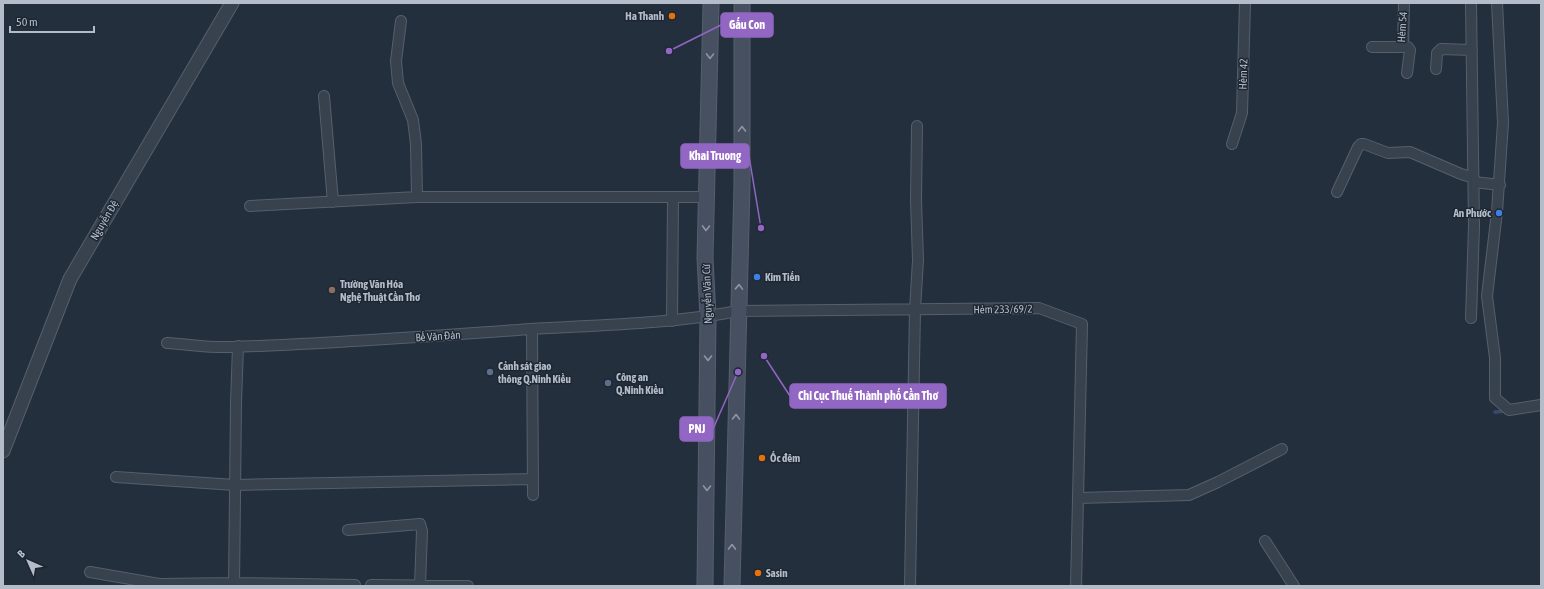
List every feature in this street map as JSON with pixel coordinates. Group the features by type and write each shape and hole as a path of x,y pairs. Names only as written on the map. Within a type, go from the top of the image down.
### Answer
{"main road":[{"name":"Nguyễn Văn Cừ","path":"706,586 708,317 705,258 711,3"},
{"path":"732,586 742,185 742,3"}],"street":[{"name":"Nguyễn Đệ","path":"3,451 70,279 232,3"},
{"name":"Hèm 42","path":"1232,144 1242,113 1245,3"},
{"name":"Hèm 54","path":"1372,47 1403,47 1404,3"},
{"path":"1471,3 1474,180 1471,318"},
{"path":"1497,3 1503,123 1500,185 1487,296 1495,358 1495,398 1509,410 1541,405"},
{"path":"401,21 396,62 398,83 413,120 416,144 417,197"},
{"path":"1403,47 1410,50 1407,74"},
{"path":"1436,69 1437,53 1441,49 1472,50"},
{"path":"324,96 332,202"},
{"path":"910,586 915,310 918,260 916,200 917,126"},
{"path":"1337,192 1358,147 1361,144 1388,153 1410,152 1474,180 1500,185"},
{"path":"250,206 417,197 706,197"},
{"path":"672,320 673,197"},
{"name":"Hẻm 233/69/2","path":"708,317 738,311 1039,308 1082,324 1076,586"},
{"name":"Bế Văn Đàn","path":"167,343 229,347 383,340 708,317"},
{"path":"532,329 533,495"},
{"path":"234,584 238,346"},
{"path":"1078,498 1189,495 1232,476 1282,449"},
{"path":"116,477 235,485 533,479"},
{"path":"348,530 420,524 422,531 420,586"},
{"path":"1265,541 1294,586"},
{"path":"90,572 158,584 355,584"},
{"path":"371,585 468,586"}],"waterway":[{"path":"1495,412 1507,411"}],"place":[{"name":"Ha Thanh","path":"672,16"},
{"name":"Gấu Con","path":"669,51"},
{"name":"An Phước","path":"1499,213"},
{"name":"Khai Truong","path":"761,228"},
{"name":"Kim Tiến","path":"757,277"},
{"name":"Trường Văn Hóa Nghệ Thuật Cần Thơ","path":"332,290"},
{"name":"Chi Cục Thuế Thành phố Cần Thơ","path":"764,356"},
{"name":"Cảnh sát giao thông Q.Ninh Kiều","path":"490,372"},
{"name":"PNJ","path":"738,372"},
{"name":"Công an Q.Ninh Kiều","path":"608,383"},
{"name":"Ốc đêm","path":"762,458"},
{"name":"Sasin","path":"758,573"}]}
